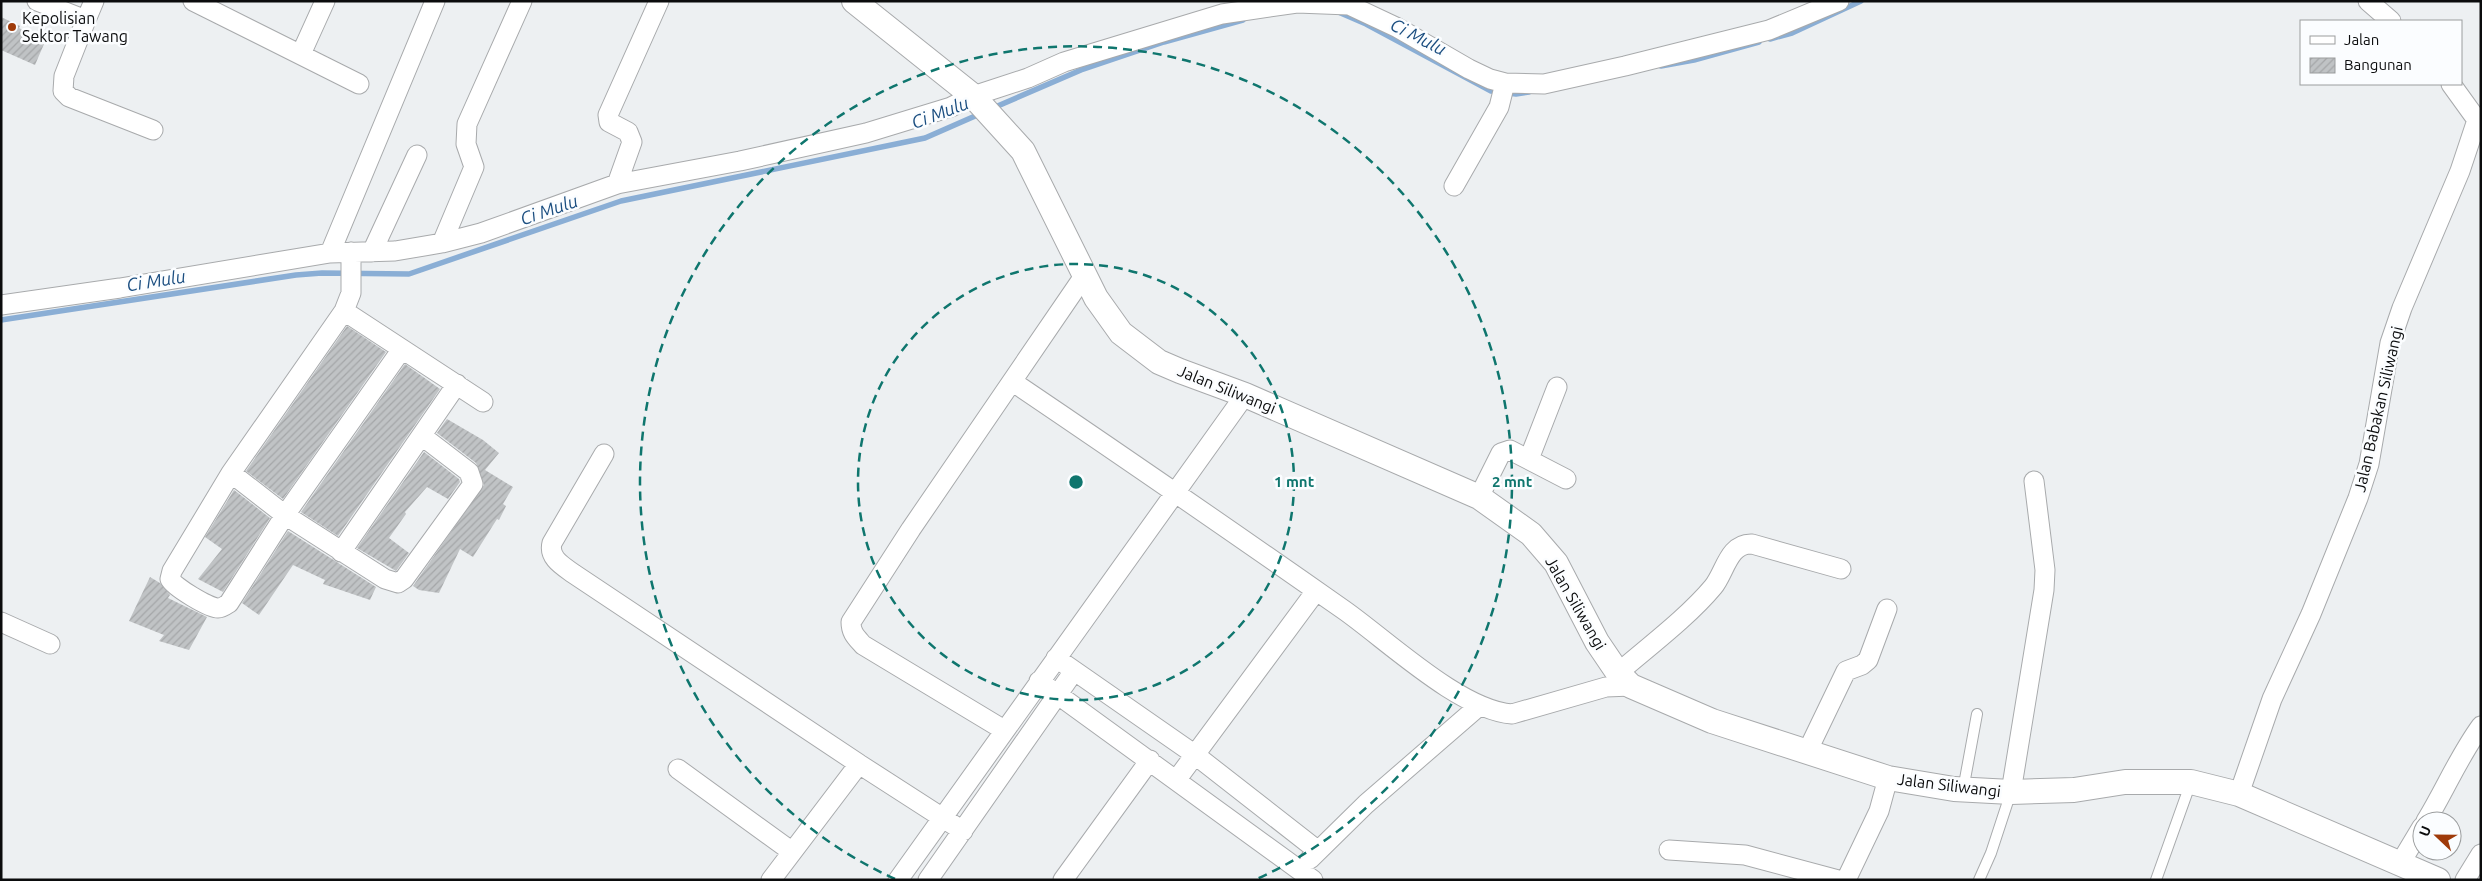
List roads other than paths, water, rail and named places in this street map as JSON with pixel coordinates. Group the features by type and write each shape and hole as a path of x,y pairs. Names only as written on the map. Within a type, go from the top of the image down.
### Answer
{"street":[{"path":"38,1 86,20"},
{"path":"94,1 67,68 62,86 63,91 69,97 153,130"},
{"path":"193,1 359,84"},
{"path":"301,54 325,1"},
{"path":"330,253 435,1"},
{"path":"442,243 474,167 466,144 467,124 522,1"},
{"path":"617,184 632,142 628,132 609,122 608,115 659,1"},
{"name":"Jalan Siliwangi","path":"854,1 973,97 1023,151 1084,276 1106,315 1121,333 1159,362 1180,372 1245,395 1479,497 1530,534 1556,563 1598,642 1625,680 1712,721 1888,778 1963,790 2011,792 2074,790 2125,782 2191,782 2239,794 2401,862 2438,880"},
{"path":"1,305 120,288 330,253 351,256 442,243 481,233 617,184 740,161 866,133 950,107 1072,60 1222,14 1297,3 1349,5 1398,28 1469,69 1505,83 1544,84 1769,30 1839,1"},
{"path":"2368,1 2389,20"},
{"path":"1454,186 1499,107 1505,83"},
{"name":"Jalan Babakan Siliwangi","path":"2239,794 2272,699 2328,574 2362,490 2369,464 2390,343 2402,308 2460,171 2478,116 2452,85"},
{"path":"372,252 417,155"},
{"path":"351,256 351,293 344,311 231,473 172,570 170,579 174,585 210,606 224,606 230,601 285,515 402,348"},
{"path":"1004,730 863,644 851,629 851,622 911,529 1084,276"},
{"path":"344,311 483,402"},
{"path":"1013,382 1316,590 1447,687 1479,706 1496,713 1512,714 1625,680 1713,588 1732,552 1741,546 1752,544 1841,569"},
{"path":"341,552 457,384"},
{"path":"1528,459 1557,387"},
{"path":"898,880 1245,395"},
{"path":"231,473 285,515 341,552 388,580 401,582 470,490 473,481 469,472 422,436"},
{"path":"1479,497 1501,453 1510,450 1566,479"},
{"path":"604,454 552,543 550,549 553,557 568,570 859,764 963,830"},
{"path":"2011,792 2044,590 2045,570 2034,481"},
{"path":"1177,779 1316,590"},
{"path":"1807,752 1846,671 1862,665 1868,660 1887,608"},
{"path":"1,622 50,644"},
{"path":"1056,658 1194,754 1316,850"},
{"path":"928,880 1074,671"},
{"path":"1040,681 1307,875 1316,850 1479,706"},
{"path":"2432,811 2443,794 2466,747 2481,726"},
{"path":"1063,880 1150,760"},
{"path":"771,880 791,851 859,764"},
{"path":"678,769 791,851"},
{"path":"1846,880 1879,811 1888,778"},
{"path":"2401,862 2412,844"},
{"path":"1669,850 1712,851 1744,855 1838,880"},
{"path":"2465,880 2481,854"}],"lane":[{"path":"1963,790 1977,714"},
{"path":"2156,880 2191,782"},
{"path":"1979,880 1991,853 2011,792"}],"waterway":[{"name":"Ci Mulu","path":"1770,39 1792,33 1861,1"},
{"name":"Ci Mulu","path":"1336,11 1366,24 1491,91 1516,94 1529,92"},
{"name":"Ci Mulu","path":"993,108 1081,70 1164,42 1243,20"},
{"name":"Ci Mulu","path":"1661,66 1694,60 1759,42"},
{"name":"Ci Mulu","path":"1,320 296,275 322,273 409,274 621,201 925,138 982,113"}],"place":[{"name":"Kepolisian Sektor Tawang","path":"12,27"}]}
